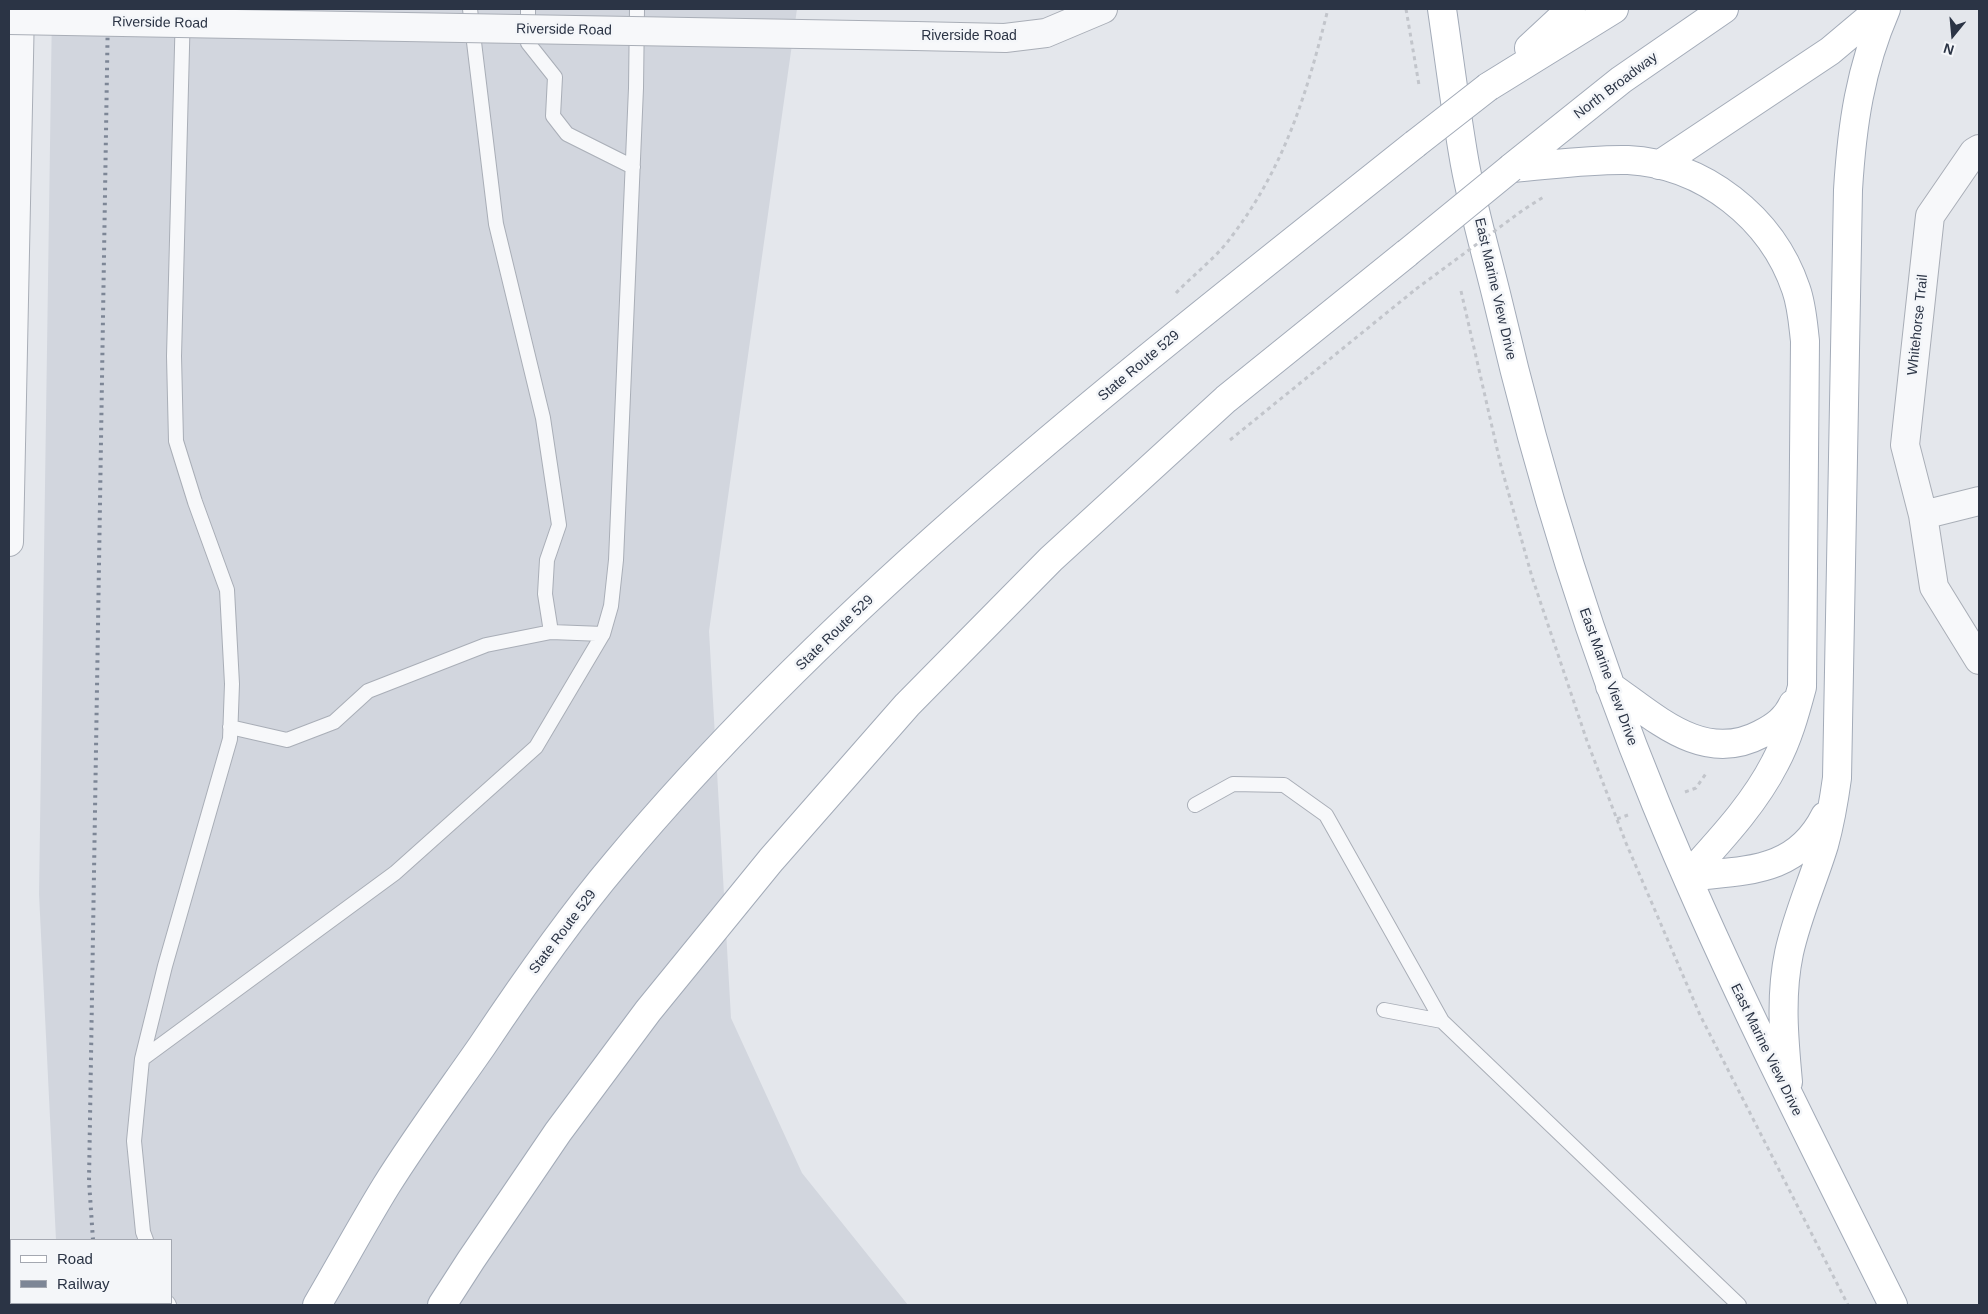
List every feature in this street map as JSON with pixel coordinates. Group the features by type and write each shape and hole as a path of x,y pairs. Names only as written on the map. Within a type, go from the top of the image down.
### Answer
{"main road":[{"name":"East Marine View Drive","path":"1442,9 1464,156 1521,403 1549,502 1610,686 1686,878 1739,995 1893,1305"},
{"path":"1488,88 1571,9"},
{"path":"1488,88 1614,9"},
{"name":"North Broadway","path":"1511,168 1621,80 1724,9"},
{"path":"1659,165 1830,51 1880,9"},
{"path":"1789,1096 1784,1010 1789,955 1797,921 1824,844 1831,818 1837,778 1850,152 1860,88 1875,34 1886,9"},
{"name":"State Route 529","path":"317,1305 388,1184 533,970 615,864 713,754 827,638 1030,456 1176,334 1488,88"},
{"path":"442,1305 558,1132 648,1011 771,860 907,705 1051,559 1226,399 1511,168 1629,160 1659,165 1700,179 1724,193 1745,209 1773,242 1788,269 1796,290 1805,341 1802,687 1789,732 1767,778 1733,826 1686,878"},
{"path":"1610,686 1677,733 1699,742 1722,744 1742,742 1771,729 1787,716 1802,687"},
{"path":"1686,878 1749,870 1779,862 1795,854 1809,841 1818,828 1828,806 1837,778"}],"street":[{"path":"9,542 12,289 20,9"},
{"name":"Riverside Road","path":"9,20 1004,38 1046,33 1104,9"},
{"name":"Whitehorse Trail","path":"1979,149 1974,152 1930,216 1905,445 1923,516 1934,587 1979,660"},
{"path":"1923,516 1979,501"}],"lane":[{"path":"146,1239 143,1232 134,1142 142,1059 165,966 230,739 232,684 227,590 195,502 176,441 174,356 183,9"},
{"path":"470,9 496,224 543,418 559,525 547,560 545,594 551,632"},
{"path":"528,9 528,42 555,77 554,116 567,134 633,167"},
{"path":"142,1059 395,873 536,747 603,634 610,606 616,560 633,167 637,9"},
{"path":"230,728 287,740 334,722 368,691 486,645 551,632 603,634"},
{"path":"1195,805 1233,784 1284,785 1326,815 1442,1021 1739,1305"},
{"path":"1384,1010 1442,1021"}],"path":[{"path":"1171,298 1231,237 1266,186 1293,129 1313,69 1328,9"},
{"path":"1226,443 1416,289 1523,210 1545,196 1554,194"},
{"path":"1722,744 1714,762 1696,788 1617,819 1700,1015 1848,1305"}],"shaded area":[{"path":"52,9 797,9 709,631 731,1018 802,1173 908,1305 59,1305 172,1304 172,1239 56,1239 39,894"}],"railway":[{"path":"93,1239 89,1181 108,9"}]}
